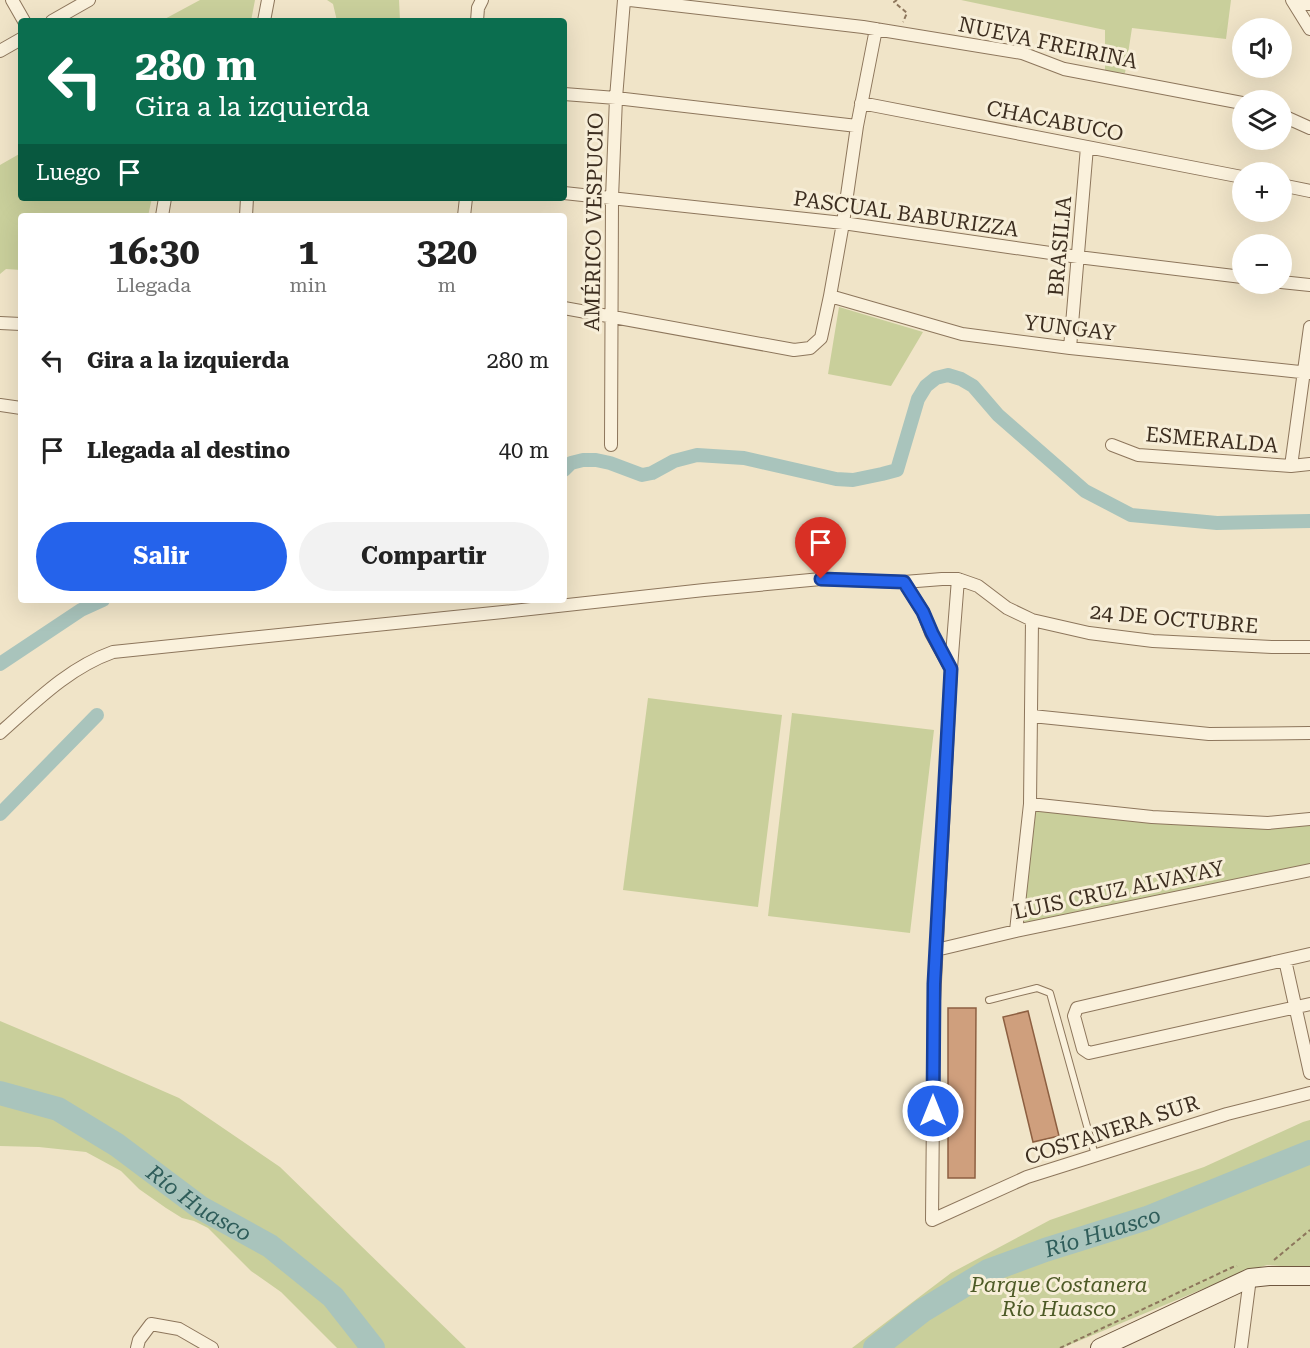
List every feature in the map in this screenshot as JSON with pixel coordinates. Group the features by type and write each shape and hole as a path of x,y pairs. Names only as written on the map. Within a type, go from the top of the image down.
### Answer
{"main road":[{"path":"1103,1348 1250,1278 1310,1276"}],"street":[{"path":"12,0 22,18"},
{"path":"57,18 89,0"},
{"path":"477,18 478,8 482,0"},
{"name":"AMÉRICO VESPUCIO","path":"611,445 612,198 616,98 624,0"},
{"name":"NUEVA FREIRINA","path":"630,0 876,29 1022,53 1064,69 1232,101"},
{"path":"265,18 269,2"},
{"path":"1293,2 1310,4"},
{"path":"1293,2 1310,29"},
{"path":"567,309 794,350 810,348 821,338 830,296 857,126 876,29"},
{"path":"0,51 18,41"},
{"path":"567,94 857,126"},
{"name":"CHACABUCO","path":"861,103 1232,175"},
{"path":"1292,120 1310,128"},
{"name":"BRASILIA","path":"1070,348 1087,147"},
{"path":"1292,187 1310,190"},
{"name":"PASCUAL BABURIZZA","path":"567,193 843,223 1078,257 1232,276"},
{"path":"1292,283 1310,285"},
{"name":"YUNGAY","path":"830,296 962,334 1307,373"},
{"path":"0,323 18,324"},
{"path":"1291,466 1307,373 1310,327"},
{"path":"0,405 18,408"},
{"name":"ESMERALDA","path":"1112,446 1138,455 1291,466 1310,464"},
{"name":"24 DE OCTUBRE","path":"0,733 53,686 97,657 113,652 821,579 904,582 958,579 978,586 1007,609 1032,620 1089,633 1153,641 1310,647"},
{"path":"936,950 958,579"},
{"path":"904,582 923,612 951,669"},
{"path":"1016,931 1030,804 1032,620"},
{"path":"1032,716 1209,734 1310,734"},
{"path":"1030,804 1186,819 1268,823 1310,819"},
{"name":"LUIS CRUZ ALVAYAY","path":"936,950 1016,931 1310,870"},
{"name":"COSTANERA SUR","path":"936,950 932,1220 1027,1177 1227,1114 1310,1093"},
{"path":"1310,954 1077,1008 1074,1016 1083,1049 1089,1053 1310,1004"},
{"path":"1285,960 1310,1073"},
{"path":"1241,1348 1250,1278"},
{"path":"137,1348 139,1340 151,1324 179,1329 212,1348"}],"lane":[{"path":"989,1000 1037,988 1050,993 1095,1155"}],"path":[{"path":"897,0 894,2 907,13 899,33"}],"green space":[{"path":"200,0 255,0 252,18 167,18"},
{"path":"327,0 399,0 400,18 336,18 333,4"},
{"path":"961,0 1231,0 1226,39 1132,28 1125,73 1105,71 1105,30"},
{"path":"18,155 18,201 151,201 149,213 18,213 18,270 6,269 0,274 0,165"},
{"path":"839,307 923,332 891,386 828,374"},
{"path":"648,698 782,715 758,907 623,890"},
{"path":"792,713 934,730 910,933 768,916"},
{"path":"1032,806 1310,822 1310,868 1018,929"},
{"path":"0,1021 179,1098 280,1167 466,1348 337,1348 281,1292 251,1271 208,1228 182,1218 166,1208 139,1189 121,1171 86,1152 0,1146"},
{"name":"Parque Costanera Río Huasco","path":"1310,1120 1310,1268 1267,1265 1241,1273 1062,1348 852,1348 951,1273 1050,1220 1204,1167"}],"building":[{"path":"948,1008 976,1008 975,1178 948,1178"},
{"path":"1028,1011 1059,1136 1033,1142 1003,1017"}],"waterway":[{"path":"567,467 571,463 583,460 596,460 642,475 652,473 674,461 697,455 744,458 836,479 853,480 882,474 897,470 918,399 926,386 936,378 948,375 973,386 998,415 1085,491 1131,515 1217,523 1310,521"},
{"path":"0,664 81,610 96,603"},
{"path":"0,814 97,715"},
{"name":"Río Huasco","path":"0,1093 58,1109 117,1145 201,1208 270,1246 333,1297 373,1348"},
{"name":"Río Huasco","path":"875,1348 922,1311 988,1271 1045,1250 1147,1218 1310,1152"}],"route":[{"path":"821,579 904,582 923,612 951,669 934,984 933,1111"}]}
